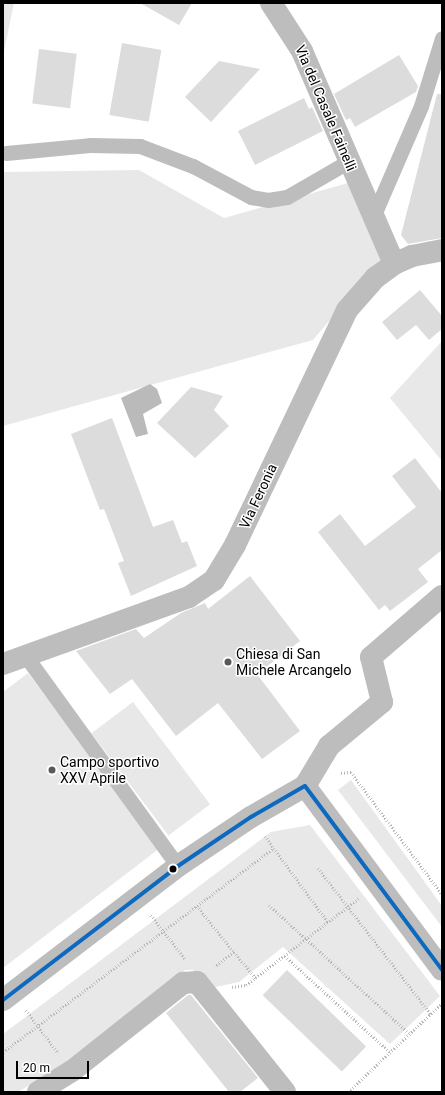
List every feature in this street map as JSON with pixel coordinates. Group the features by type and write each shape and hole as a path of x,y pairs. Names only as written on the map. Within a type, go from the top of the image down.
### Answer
{"street":[{"name":"Via del Casale Fainelli","path":"271,3 302,51 394,264"},
{"name":"Via Feronia","path":"3,664 189,597 214,580 235,545 338,325 358,295 394,264 412,256 442,250"},
{"path":"8,996 178,866 250,817 305,786 329,746 382,702 371,657 442,596"},
{"path":"305,786 442,970"},
{"path":"38,1092 72,1071 183,983 200,987 285,1092"}],"lane":[{"path":"373,217 422,106 442,38"},
{"path":"6,153 90,145 140,146 193,166 251,197 268,200 287,197 349,162"},
{"path":"25,655 178,866"}],"path":[{"path":"339,773 351,772 442,894"},
{"path":"250,817 328,922"},
{"path":"3,1052 274,848"},
{"path":"318,868 431,1014"},
{"path":"200,987 246,985 307,940 366,893"},
{"path":"136,898 183,954 200,987"},
{"path":"269,905 410,1034"},
{"path":"197,906 256,978"},
{"path":"200,987 234,952"},
{"path":"285,956 391,1053"},
{"path":"8,996 38,1026 53,1047"},
{"path":"348,1092 391,1053 442,1003"}],"shaded area":[{"path":"3,3 14,3 3,56"},
{"path":"139,170 224,218 348,183 382,259 313,340 3,426 3,172"},
{"path":"442,341 442,461 390,398"},
{"path":"150,384 157,389 162,403 143,414 148,434 136,437 121,398"},
{"name":"Campo sportivo XXV Aprile","path":"28,673 160,848 3,968 3,692"},
{"path":"133,702 210,804 169,836 91,733"},
{"path":"351,780 442,906 442,927 338,790"},
{"path":"310,825 440,996 390,1044 283,947 239,982 211,988 193,970 185,970 60,1067 18,1092 3,1092 3,1034 271,832"}],"building":[{"path":"140,3 192,3 179,25"},
{"path":"122,43 161,50 149,122 109,115"},
{"path":"39,49 77,54 70,108 32,104"},
{"path":"399,55 418,86 416,92 355,127 350,118 346,120 334,94"},
{"path":"219,61 260,69 211,122 185,97"},
{"path":"437,94 442,94 442,238 408,244 401,235"},
{"path":"304,98 309,109 312,107 323,131 255,165 238,131"},
{"path":"420,290 442,316 442,329 429,340 416,325 397,340 382,322"},
{"path":"191,387 223,396 214,410 229,426 195,458 157,423"},
{"path":"112,418 153,527 173,520 182,543 187,541 197,566 131,596 118,563 124,561 104,509 100,510 71,434"},
{"path":"415,458 442,493 442,550 418,569 428,582 390,611 385,605 379,610 318,532 340,514 365,546 416,507 392,476"},
{"name":"Chiesa di San Michele Arcangelo","path":"250,576 300,641 257,674 300,731 262,759 218,703 176,736 132,679 110,694 76,651 136,629 144,638 181,613 205,603 208,609"},
{"path":"287,970 366,1046 342,1072 263,995"},
{"path":"188,995 191,995 258,1078 240,1092 229,1092 166,1013"}],"transit line":[{"path":"3,1000 178,866 251,817 305,786 442,970"}],"place":[{"name":"Chiesa di San Michele Arcangelo","path":"228,662"},
{"name":"Campo sportivo XXV Aprile","path":"52,770"}]}
